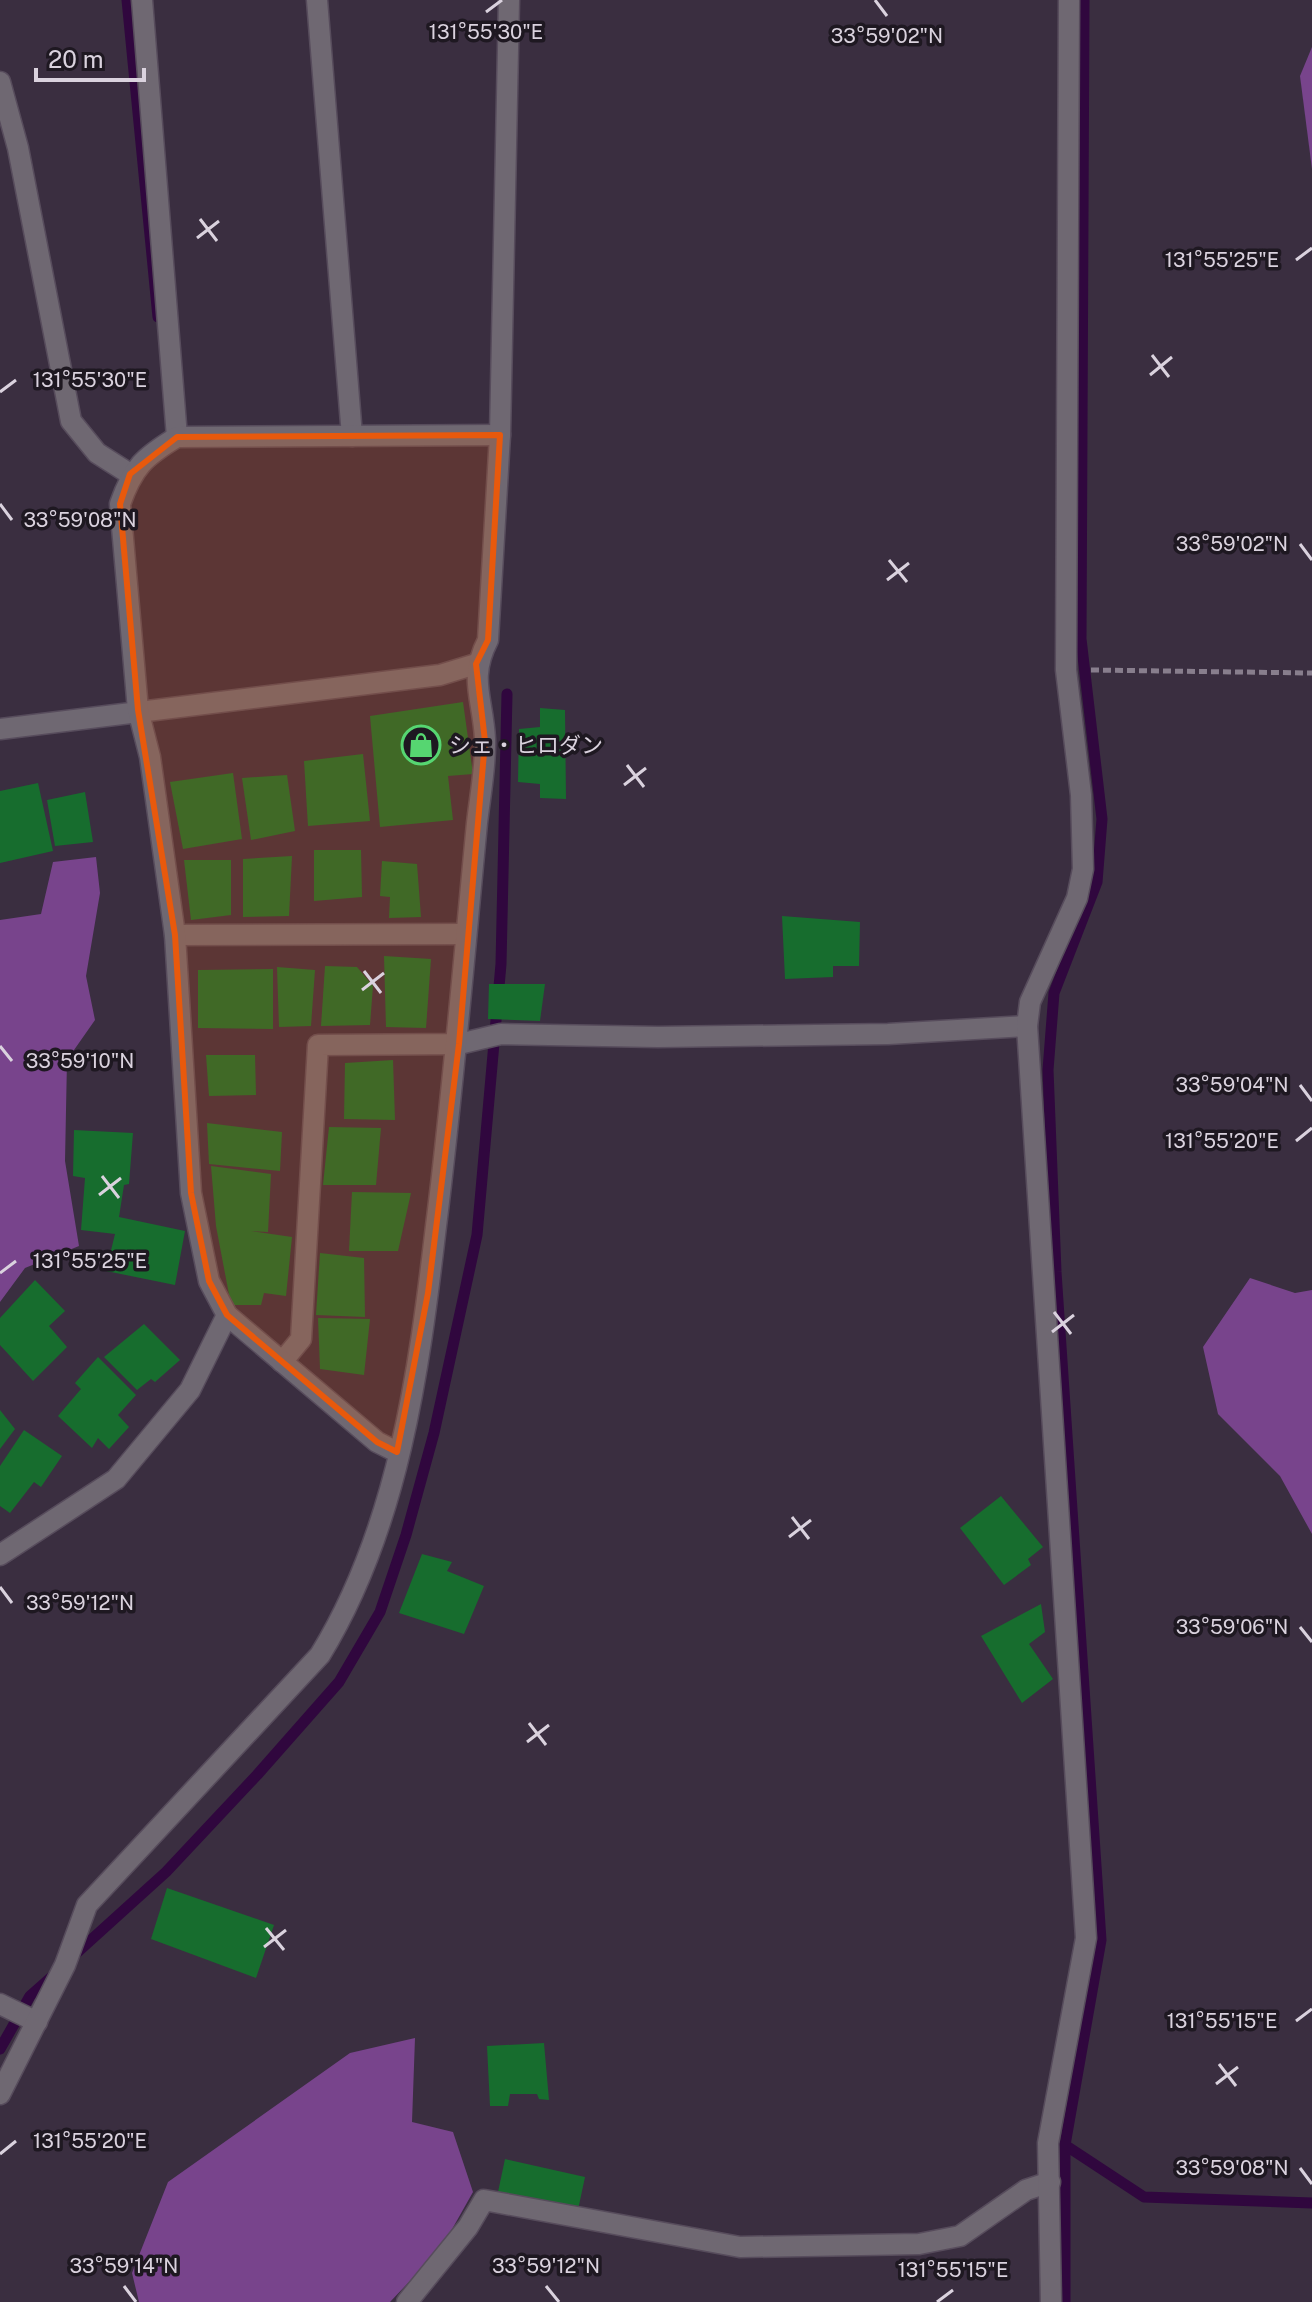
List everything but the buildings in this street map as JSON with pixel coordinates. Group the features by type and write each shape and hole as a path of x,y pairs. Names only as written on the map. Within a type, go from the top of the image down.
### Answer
{"street":[{"path":"142,0 177,437"},
{"path":"317,0 352,436"},
{"path":"0,2094 65,1965 87,1905 320,1655 347,1610 379,1525 407,1421 428,1293 459,1044 466,934 485,741 476,664 488,640 500,435 509,0"},
{"path":"1051,2302 1048,2143 1086,1938 1027,1026 1030,1002 1077,898 1083,869 1081,795 1066,670 1069,0"},
{"path":"0,82 18,148 71,421 97,453 130,474"},
{"path":"397,1452 377,1442 227,1315 209,1281 191,1193 175,935 150,757 138,710 120,504 130,474 150,454 177,437 500,435"},
{"path":"0,729 440,675 476,664"},
{"path":"175,935 466,934"},
{"path":"282,1362 301,1339 318,1045 459,1044 501,1034 658,1037 888,1034 1027,1026"},
{"path":"0,1555 116,1479 190,1390 227,1315"},
{"path":"0,2004 37,2022"},
{"path":"407,2302 468,2227 484,2200 740,2247 919,2244 960,2236 1026,2190 1050,2182"}],"path":[{"path":"1066,670 1312,673"}],"highlighted area":[{"path":"500,435 488,640 476,664 485,741 459,1044 428,1293 397,1452 377,1442 227,1315 209,1281 191,1193 175,935 138,710 120,504 130,474 177,437"}],"shaded area":[{"path":"1312,47 1312,169 1300,76"},
{"path":"96,857 100,893 86,976 95,1020 67,1060 65,1161 79,1246 25,1268 0,1302 0,920 41,914 53,862"},
{"path":"1250,1278 1295,1293 1312,1290 1312,1534 1280,1476 1218,1414 1203,1347"},
{"path":"415,2038 412,2122 453,2132 473,2192 442,2247 390,2302 139,2302 132,2273 168,2182 350,2053"}],"waterway":[{"path":"127,0 158,317"},
{"path":"1065,2302 1065,2145 1101,1940 1056,1272 1048,1070 1054,993 1097,882 1102,819 1081,639 1084,0"},
{"path":"71,1958 166,1872 257,1775 339,1682 380,1612 406,1535 434,1433 477,1235 501,964 507,694"},
{"path":"0,2049 30,1996 56,1973"},
{"path":"1065,2145 1144,2197 1312,2203"}],"place":[{"name":"シェ・ヒロダン","path":"421,745"}]}
